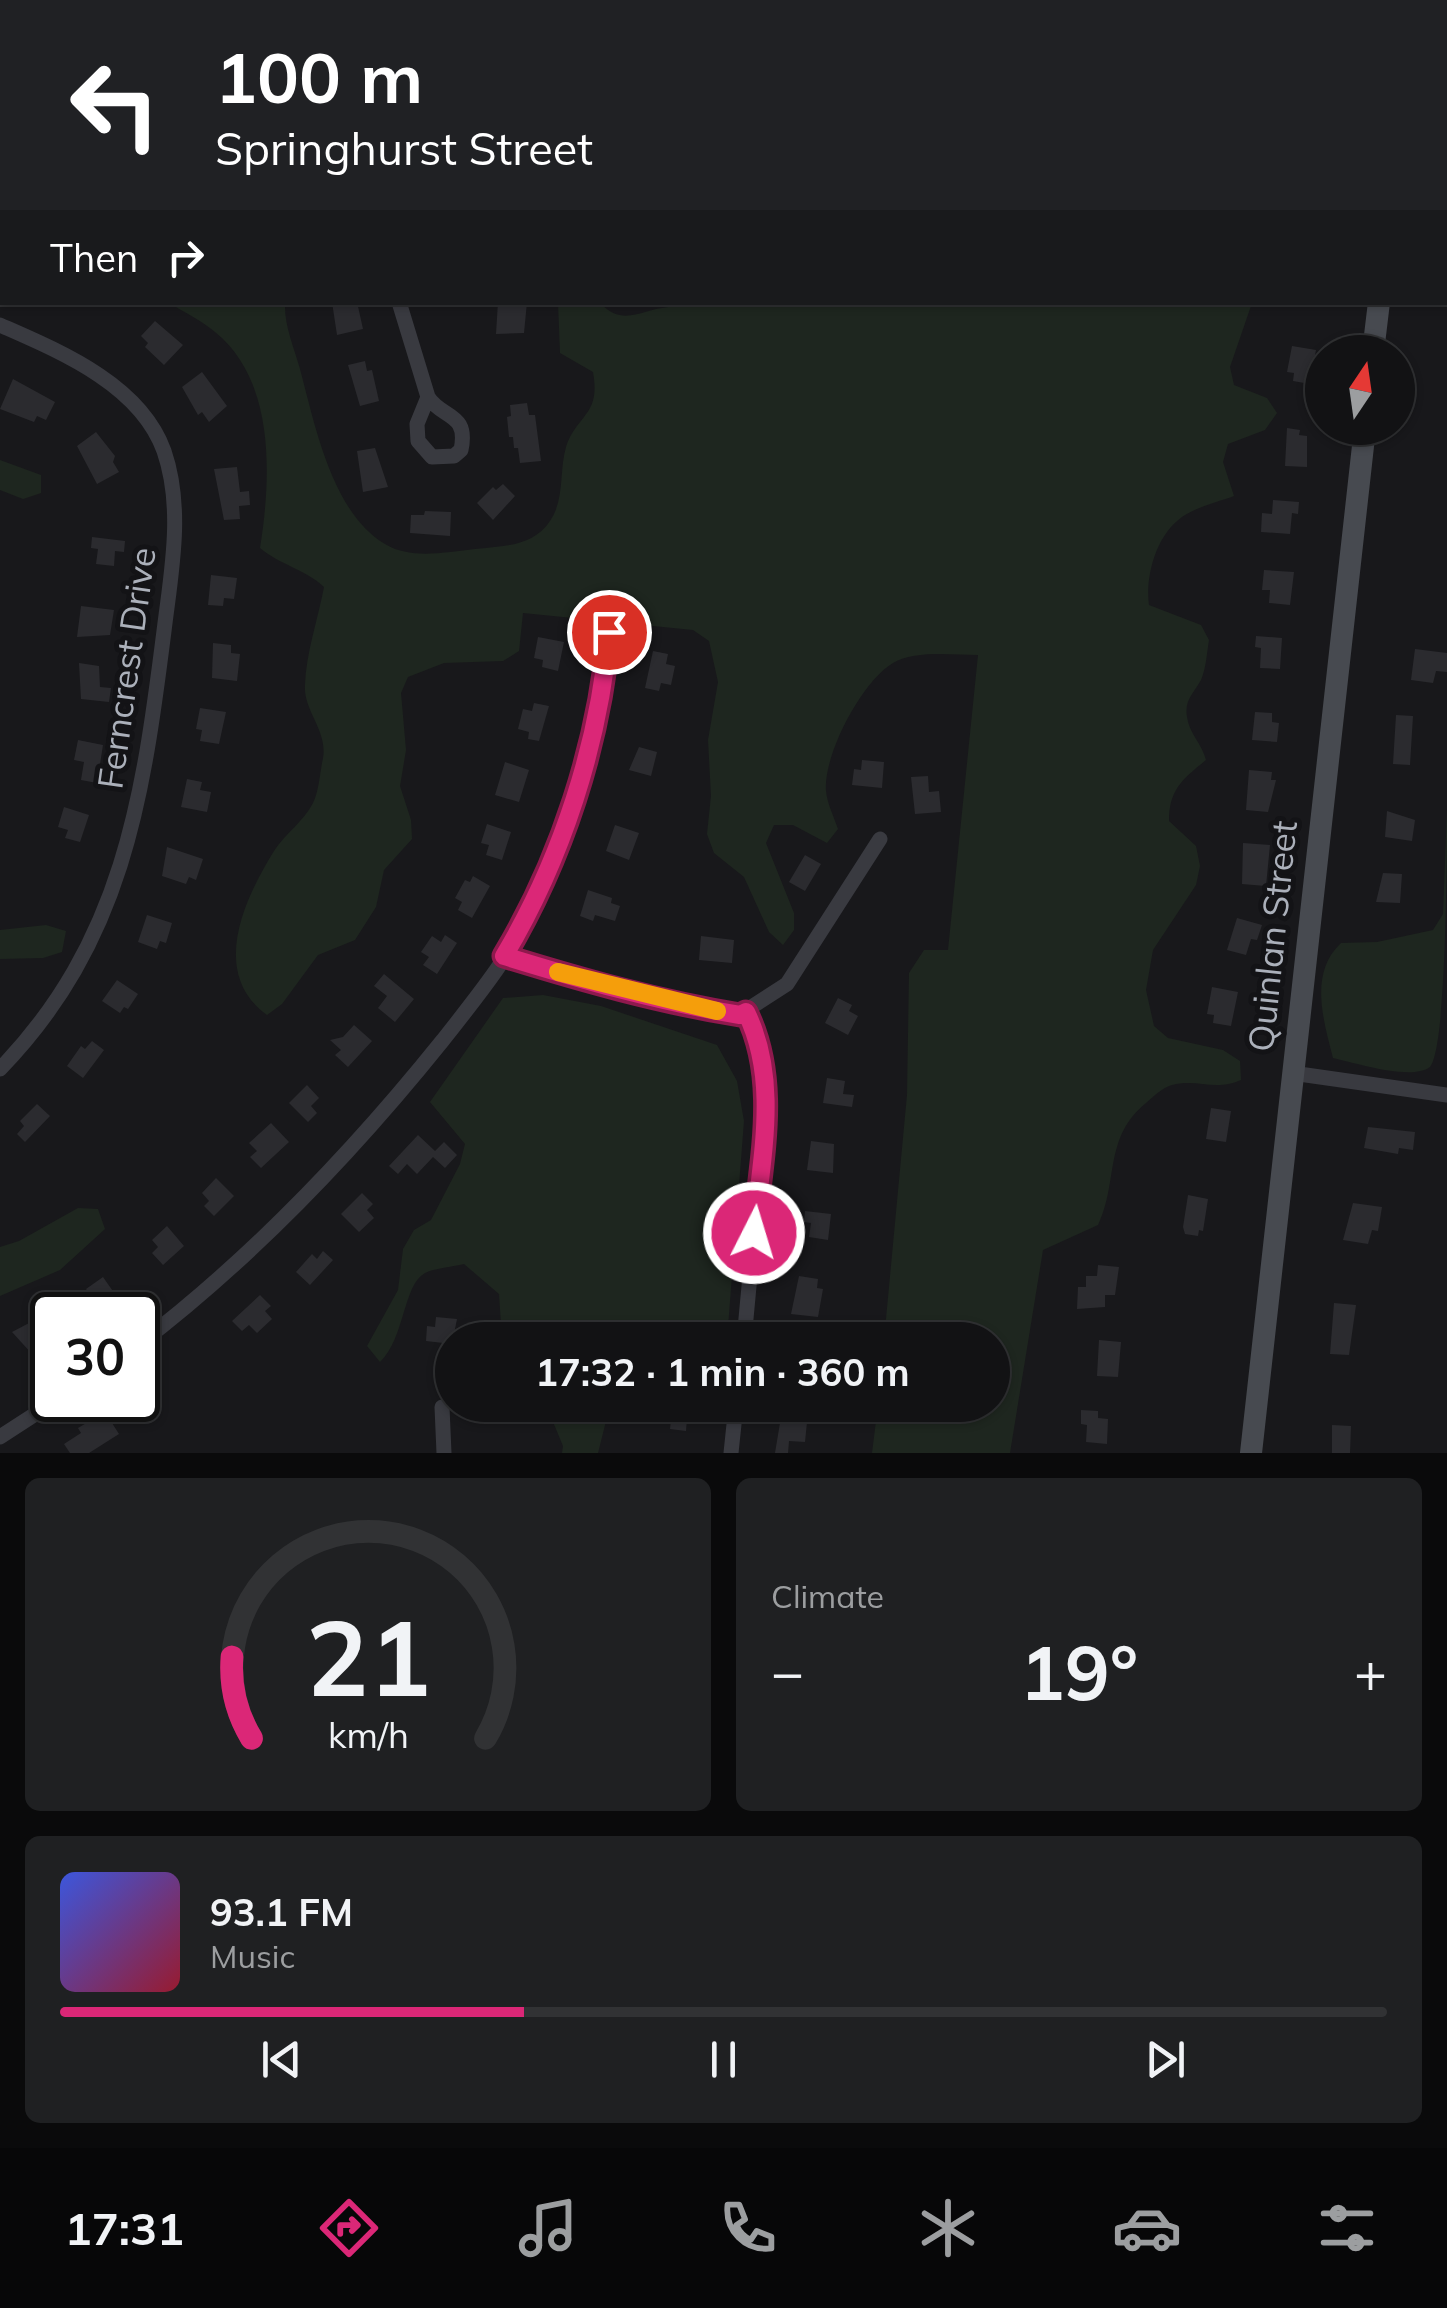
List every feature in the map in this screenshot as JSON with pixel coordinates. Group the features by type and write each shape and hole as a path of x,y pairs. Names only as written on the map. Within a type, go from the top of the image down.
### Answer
{"street":[{"path":"400,305 428,397"},
{"path":"1375,335 1379,305"},
{"name":"Ferncrest Drive","path":"0,325 79,363 140,412 164,451 175,527 153,717 122,868 73,976 0,1069"},
{"name":"Quinlan Street","path":"1251,1453 1363,445"},
{"path":"160,1328 202,1296 300,1201 402,1091 504,956 539,898 573,804 606,670 609,632"},
{"path":"504,956 587,981 740,1015 787,984 880,839"},
{"path":"746,1012 760,1040 768,1082 746,1322"},
{"path":"1292,1073 1447,1095"},
{"path":"0,1437 30,1418"},
{"path":"443,1422 444,1453"},
{"path":"731,1453 734,1422"}],"shaded area":[{"path":"172,305 285,305 288,328 328,466 351,511 385,544 406,552 429,554 506,546 526,540 543,530 555,512 566,447 591,406 595,387 593,372 560,353 558,305 602,305 624,316 668,307 1251,305 1230,367 1234,385 1267,398 1277,413 1265,430 1228,444 1223,462 1234,496 1194,510 1165,534 1154,557 1148,594 1149,605 1201,625 1209,640 1203,676 1186,711 1206,760 1179,786 1169,821 1196,846 1200,866 1196,885 1153,950 1146,990 1154,1026 1168,1038 1223,1050 1240,1061 1241,1080 1222,1085 1172,1085 1161,1090 1132,1116 1123,1131 1098,1225 1043,1250 1010,1453 872,1453 876,1422 1010,1422 1010,1322 886,1322 907,1095 909,973 924,950 948,950 978,655 912,656 881,673 846,721 831,759 826,791 838,829 827,843 793,825 774,825 766,843 794,913 794,930 783,945 769,932 744,877 714,853 707,834 711,796 708,740 718,682 709,641 693,630 523,613 519,651 503,661 444,663 408,677 401,693 406,750 400,786 411,820 412,839 384,870 376,907 355,940 318,955 282,1004 267,1015 250,998 240,979 236,958 243,914 262,871 309,810 318,787 324,748 305,685 324,587 260,548 267,462 259,404 235,353 215,332"},
{"path":"0,460 41,475 41,493 23,499 0,490"},
{"path":"1447,809 1443,987 1436,1052 1430,1067 1397,1072 1333,1058 1321,997 1325,968 1341,943 1377,942 1433,930 1443,914"},
{"path":"46,925 66,931 62,952 43,958 0,959 0,930"},
{"path":"543,995 601,1006 717,1045 737,1081 744,1121 728,1322 501,1322 499,1294 464,1264 429,1271 418,1279 394,1340 380,1362 367,1346 398,1290 403,1249 414,1230 431,1220 460,1164 465,1144 430,1102 503,998"},
{"path":"78,1208 98,1209 105,1229 60,1270 0,1296 0,1247 19,1241"},
{"path":"553,1422 606,1422 598,1453 562,1453"}],"building":[{"path":"332,305 358,305 363,329 337,335"},
{"path":"498,305 527,305 524,333 496,334"},
{"path":"155,321 183,345 164,365 145,347 148,343 141,336"},
{"path":"1292,346 1305,348 1305,383 1293,381 1294,373 1287,372"},
{"path":"365,361 367,371 372,370 379,401 360,406 348,365"},
{"path":"202,372 227,406 209,422 202,412 198,415 182,387"},
{"path":"13,379 55,402 46,420 37,416 34,422 0,409"},
{"path":"527,403 529,415 535,415 541,461 520,463 518,448 514,448 513,437 509,437 507,417 511,416 510,405"},
{"path":"1287,428 1300,430 1299,435 1305,436 1307,445 1307,467 1285,466"},
{"path":"96,432 115,456 113,462 119,472 97,484 77,446"},
{"path":"375,448 388,487 363,492 357,451"},
{"path":"237,467 240,492 249,491 250,505 239,506 240,519 224,520 214,469"},
{"path":"503,484 515,496 493,520 477,503 493,487 496,490"},
{"path":"1273,500 1299,502 1298,514 1292,513 1290,534 1261,532 1262,513 1272,514"},
{"path":"425,511 451,512 450,536 410,533 411,515 424,515"},
{"path":"92,537 125,541 124,552 115,551 114,566 96,564 98,549 91,548"},
{"path":"1264,570 1294,572 1290,605 1269,603 1270,590 1262,590"},
{"path":"211,575 237,578 234,599 224,598 223,606 208,605"},
{"path":"81,606 114,610 110,635 77,637"},
{"path":"1256,636 1282,638 1280,669 1260,668 1261,648 1255,647"},
{"path":"538,637 564,642 558,671 542,667 543,660 534,658"},
{"path":"213,643 231,645 231,653 240,654 237,681 212,678"},
{"path":"1415,649 1447,653 1447,672 1436,671 1433,683 1411,680"},
{"path":"653,651 668,654 666,664 675,666 671,685 661,683 659,691 645,688"},
{"path":"79,663 99,666 100,687 111,688 109,702 81,699"},
{"path":"534,703 549,706 539,741 528,739 529,732 518,729 523,709 532,711"},
{"path":"200,708 226,712 219,744 200,741 202,730 196,729"},
{"path":"1255,712 1272,713 1272,722 1279,723 1277,742 1252,740"},
{"path":"1396,715 1413,716 1410,765 1393,764"},
{"path":"78,740 103,745 97,783 81,780 84,762 74,760"},
{"path":"639,747 657,752 651,776 629,770"},
{"path":"862,760 884,762 882,788 852,785 854,769 861,770"},
{"path":"505,762 529,770 519,802 495,795"},
{"path":"1249,770 1272,772 1271,780 1276,780 1268,812 1246,810"},
{"path":"928,776 929,792 939,791 941,812 915,814 911,777"},
{"path":"187,779 202,782 200,790 211,792 207,812 181,807"},
{"path":"64,807 89,815 80,842 65,838 68,830 58,827"},
{"path":"1387,811 1415,820 1412,841 1385,837"},
{"path":"487,824 511,832 502,860 486,855 489,845 481,843"},
{"path":"615,825 639,833 629,860 606,851"},
{"path":"1243,843 1270,845 1266,886 1242,884"},
{"path":"167,847 203,859 196,880 189,877 186,884 162,876"},
{"path":"805,855 821,864 805,891 789,882"},
{"path":"1383,873 1402,874 1400,903 1376,902"},
{"path":"473,876 490,886 472,918 458,910 462,902 455,898 465,880 470,882"},
{"path":"588,890 612,898 611,903 620,906 615,921 595,915 593,921 580,916"},
{"path":"147,915 172,923 166,943 160,941 157,949 138,942"},
{"path":"1237,918 1262,925 1257,940 1251,939 1246,955 1227,950"},
{"path":"445,935 457,943 437,974 423,965 429,957 421,952 432,936 441,942"},
{"path":"701,936 734,940 732,963 699,960"},
{"path":"384,974 414,999 395,1022 378,1008 387,996 374,986"},
{"path":"117,980 138,994 128,1009 124,1007 120,1013 102,1001"},
{"path":"1212,987 1238,992 1231,1026 1213,1023 1214,1015 1207,1014"},
{"path":"838,998 852,1005 849,1011 858,1016 848,1035 825,1023"},
{"path":"354,1025 372,1041 348,1067 335,1055 341,1050 330,1040 343,1037"},
{"path":"92,1041 104,1050 83,1078 67,1066 81,1046 85,1049"},
{"path":"827,1078 845,1081 843,1094 854,1095 852,1107 823,1103"},
{"path":"307,1085 319,1098 311,1106 317,1113 308,1122 289,1103"},
{"path":"37,1104 50,1116 25,1142 17,1134 24,1126 20,1121"},
{"path":"1211,1108 1231,1111 1226,1142 1206,1139"},
{"path":"271,1123 289,1142 261,1168 250,1157 257,1151 249,1143"},
{"path":"1368,1127 1415,1132 1413,1150 1399,1148 1398,1154 1364,1148"},
{"path":"418,1135 435,1151 444,1142 457,1155 445,1168 433,1157 417,1174 407,1164 398,1174 389,1166"},
{"path":"811,1141 834,1144 833,1173 807,1170"},
{"path":"216,1178 234,1196 214,1216 204,1206 209,1201 202,1193"},
{"path":"362,1193 373,1204 367,1210 374,1218 359,1232 341,1214"},
{"path":"1188,1195 1208,1199 1203,1231 1199,1230 1198,1236 1185,1234 1183,1227"},
{"path":"1353,1203 1382,1207 1378,1231 1372,1230 1368,1244 1343,1240"},
{"path":"805,1211 831,1214 828,1240 809,1237 811,1223 804,1222"},
{"path":"167,1226 184,1246 163,1265 152,1253 158,1247 152,1240"},
{"path":"323,1251 333,1260 310,1285 296,1272 312,1254 317,1259"},
{"path":"1098,1265 1119,1267 1115,1295 1105,1295 1105,1307 1077,1309 1078,1287 1086,1287 1086,1276 1097,1276"},
{"path":"799,1276 818,1279 817,1288 823,1289 818,1317 791,1314"},
{"path":"103,1277 114,1292 88,1292 86,1289"},
{"path":"260,1295 271,1306 265,1311 272,1319 257,1333 249,1325 242,1331 232,1321"},
{"path":"1334,1303 1356,1305 1349,1355 1330,1354"},
{"path":"436,1317 457,1319 456,1322 436,1322"},
{"path":"30,1323 30,1352 12,1332"},
{"path":"427,1326 435,1327 435,1342 426,1341"},
{"path":"1099,1340 1121,1342 1118,1377 1097,1376"},
{"path":"1081,1410 1098,1411 1098,1418 1108,1419 1107,1444 1086,1442 1087,1425 1081,1424"},
{"path":"88,1422 111,1422 119,1434 89,1453 70,1453 64,1444 81,1433 78,1428"},
{"path":"671,1422 687,1422 686,1431 670,1429"},
{"path":"780,1422 807,1422 805,1442 789,1441 788,1453 775,1453"},
{"path":"1332,1425 1351,1426 1350,1453 1332,1453"}],"slow traffic":[{"path":"558,972 717,1011"}],"route":[{"path":"609,632 606,670 573,804 539,898 504,956 693,1007 740,1015 746,1012 760,1040 768,1082 754,1233"}]}
